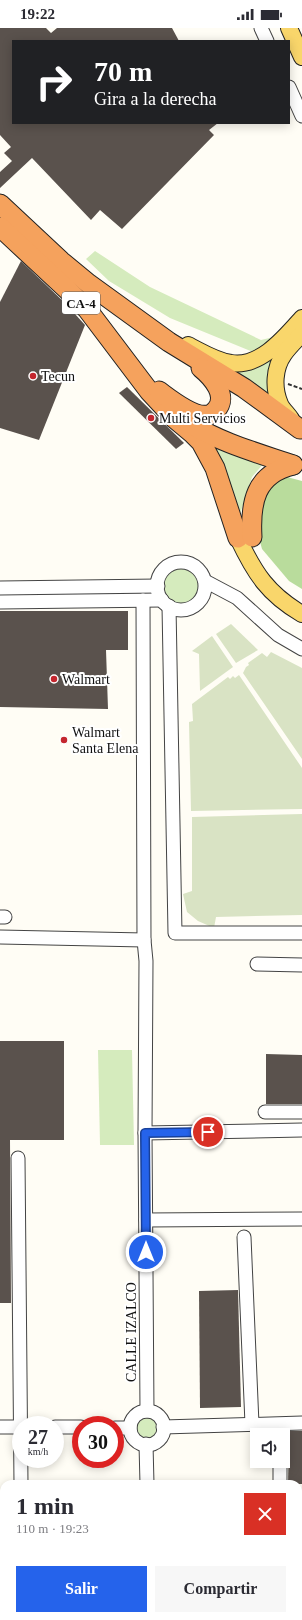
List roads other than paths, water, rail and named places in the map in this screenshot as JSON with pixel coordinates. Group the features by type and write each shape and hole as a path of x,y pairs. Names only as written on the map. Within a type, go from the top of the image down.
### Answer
{"highway":[{"name":"CA-4","path":"0,204 61,261 89,284 151,328 168,342 244,388 301,430"},
{"name":"CA-4","path":"0,227 87,310 122,358 149,391 166,407 199,430 238,446 298,467"},
{"path":"122,358 154,387 176,404 201,415 213,413 220,403 218,388 214,381 201,368 168,342"},
{"path":"149,391 175,419 193,434 208,453 245,538"},
{"path":"245,538 260,485 275,471 298,467"}],"main road":[{"path":"289,28 302,57"},
{"path":"151,328 210,356 230,363 238,364 247,363 270,350 302,318"},
{"path":"301,430 280,406 275,390 275,379 279,363 284,353 302,334"},
{"path":"245,538 258,576 272,593 288,606 302,614"},
{"path":"253,558 284,590 302,603"}],"street":[{"path":"261,28 267,40"},
{"path":"290,89 302,113"},
{"path":"182,562 197,568 202,574 204,581 205,589 203,596 192,608 176,610 165,603 159,594 159,578 162,572 168,566 175,563 182,562"},
{"path":"204,581 237,598 278,635 302,649"},
{"path":"0,588 158,586"},
{"path":"0,602 143,600 165,603"},
{"name":"CALLE IZALCO","path":"143,600 144,940 151,1017 145,1133 147,1411"},
{"path":"165,603 175,933 302,932"},
{"path":"0,938 144,940"},
{"path":"257,964 302,965"},
{"path":"265,1112 302,1112"},
{"path":"145,1133 302,1130"},
{"path":"18,1158 21,1416"},
{"path":"146,1220 302,1219"},
{"path":"244,1237 252,1424"},
{"path":"147,1411 158,1416 163,1427 162,1433 157,1441 146,1444 135,1439 130,1428 134,1418 141,1412 147,1411"},
{"path":"286,1428 302,1423"},
{"path":"163,1427 252,1424 271,1428"},
{"path":"0,1427 12,1426"},
{"path":"124,1428 130,1428"},
{"path":"146,1444 147,1480"},
{"path":"21,1468 21,1480"},
{"path":"280,1468 280,1480"}],"place":[{"name":"Tecun","path":"33,376"},
{"name":"Multi Servicios","path":"151,418"},
{"name":"Walmart","path":"54,679"},
{"name":"Walmart Santa Elena","path":"64,740"}]}
